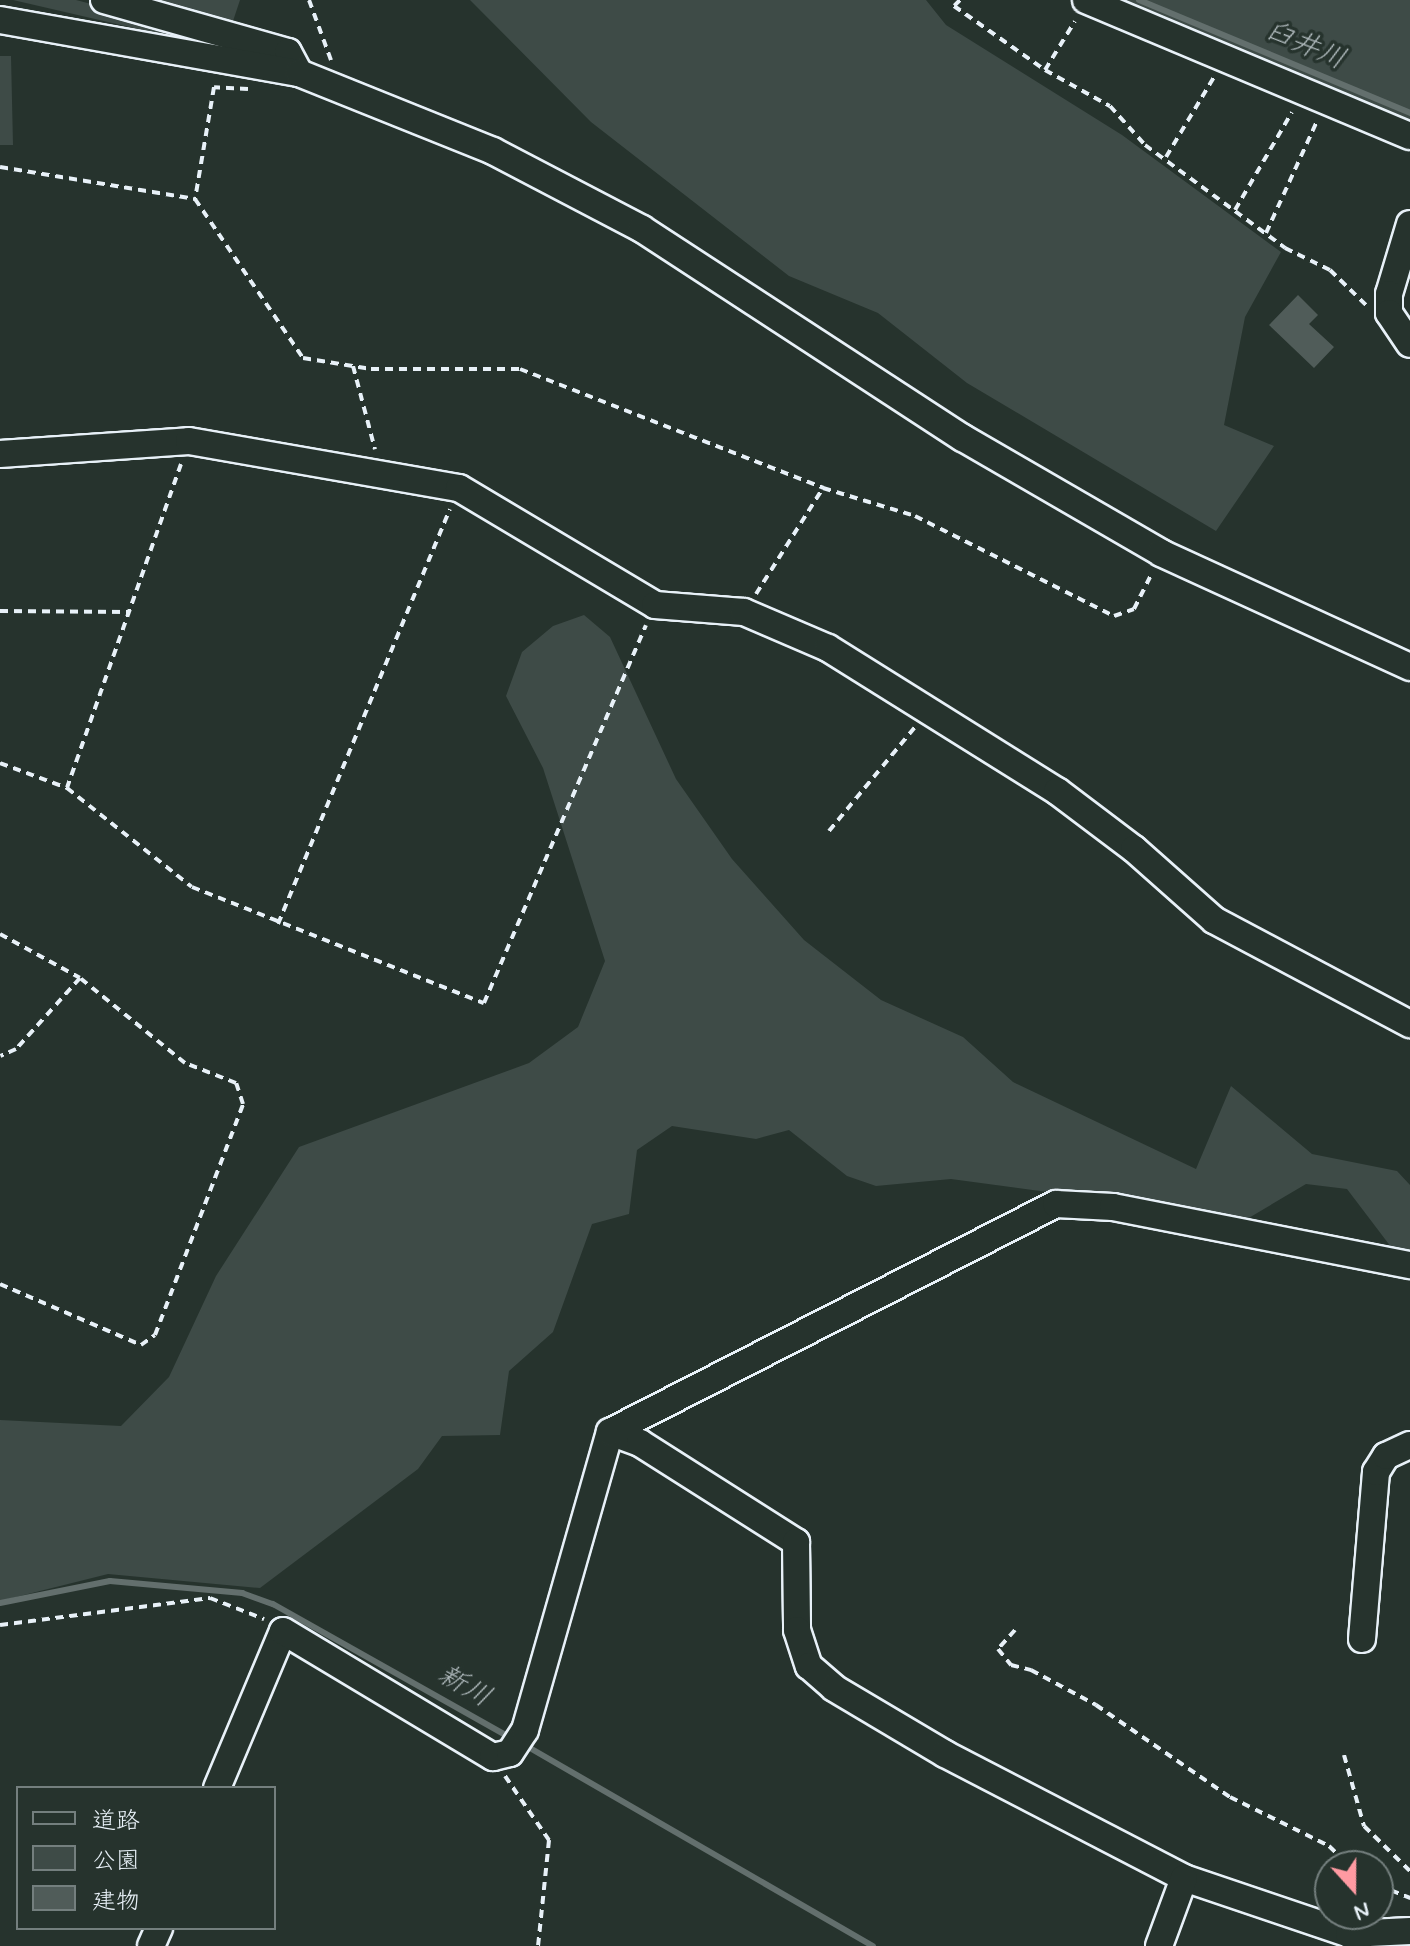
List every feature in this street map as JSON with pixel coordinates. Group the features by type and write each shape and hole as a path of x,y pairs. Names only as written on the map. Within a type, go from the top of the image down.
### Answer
{"street":[{"path":"104,0 288,52 299,73"},
{"path":"1087,0 1313,100 1410,136"},
{"path":"0,20 299,73 493,151 642,229 963,438 1161,553 1410,667"},
{"path":"1410,224 1389,294 1389,313 1410,344"},
{"path":"0,454 189,441 381,471 459,488 655,605 744,612 828,648 1068,799 1214,920 1410,1024"},
{"path":"218,1786 283,1631 501,1755 525,1730 610,1432 1056,1204 1113,1207 1410,1265"},
{"path":"610,1432 640,1443 796,1542 797,1630 809,1666 834,1688 945,1754 1184,1878 1349,1934 1410,1931"},
{"path":"1362,1639 1376,1472 1386,1456 1410,1445"},
{"path":"1159,1946 1184,1878"}],"path":[{"path":"309,0 341,88"},
{"path":"960,0 954,6 1045,70 1110,106 1145,145 1166,157 1266,233 1330,270 1369,308 1389,313"},
{"path":"1045,70 1087,0"},
{"path":"1166,157 1223,60"},
{"path":"261,91 214,87 195,199 303,358 353,366 520,369 823,488 915,516 1114,616 1134,609 1161,553"},
{"path":"1235,210 1313,100"},
{"path":"1266,233 1313,100"},
{"path":"0,167 195,199"},
{"path":"353,366 381,471"},
{"path":"67,788 189,441"},
{"path":"278,924 459,488"},
{"path":"744,612 823,488"},
{"path":"0,763 67,788 192,887 278,924 484,1003 655,605"},
{"path":"0,611 129,612"},
{"path":"829,831 930,710"},
{"path":"0,934 80,978 185,1063 236,1083 243,1104 155,1335 141,1345 0,1284"},
{"path":"0,1056 16,1049 80,978"},
{"path":"0,1625 210,1598 256,1614 283,1631"},
{"path":"1015,1630 998,1649 1011,1665 1031,1670 1096,1705 1230,1797 1333,1850"},
{"path":"501,1755 549,1840 538,1946"},
{"path":"1344,1755 1364,1826 1410,1871"}],"green space":[{"path":"13,0 76,0 180,27 177,38"},
{"path":"147,0 240,0 232,24"},
{"path":"470,0 926,0 946,25 1122,135 1281,252 1245,317 1224,425 1274,446 1216,531 967,383 878,313 789,276 591,122"},
{"path":"1110,0 1410,0 1410,125"},
{"path":"0,56 11,56 13,145 0,145"},
{"path":"584,615 610,637 676,779 732,859 804,940 881,1000 963,1037 1013,1082 1196,1169 1231,1086 1312,1154 1397,1171 1410,1185 1410,1252 1391,1247 1347,1189 1306,1184 1247,1219 951,1179 876,1186 847,1176 789,1130 756,1139 672,1126 637,1150 629,1214 592,1224 553,1332 509,1371 500,1435 442,1436 418,1469 260,1588 108,1574 0,1601 0,1420 121,1426 169,1377 216,1276 299,1147 529,1063 578,1027 605,961 543,768 506,696 522,652 553,626"}],"building":[{"path":"1298,295 1318,315 1309,324 1334,347 1314,368 1269,325"}],"waterway":[{"name":"臼井川","path":"1139,0 1410,113"},
{"name":"新川","path":"0,1603 110,1581 242,1593 273,1604 513,1739"},
{"name":"新川","path":"523,1744 873,1946"}]}
